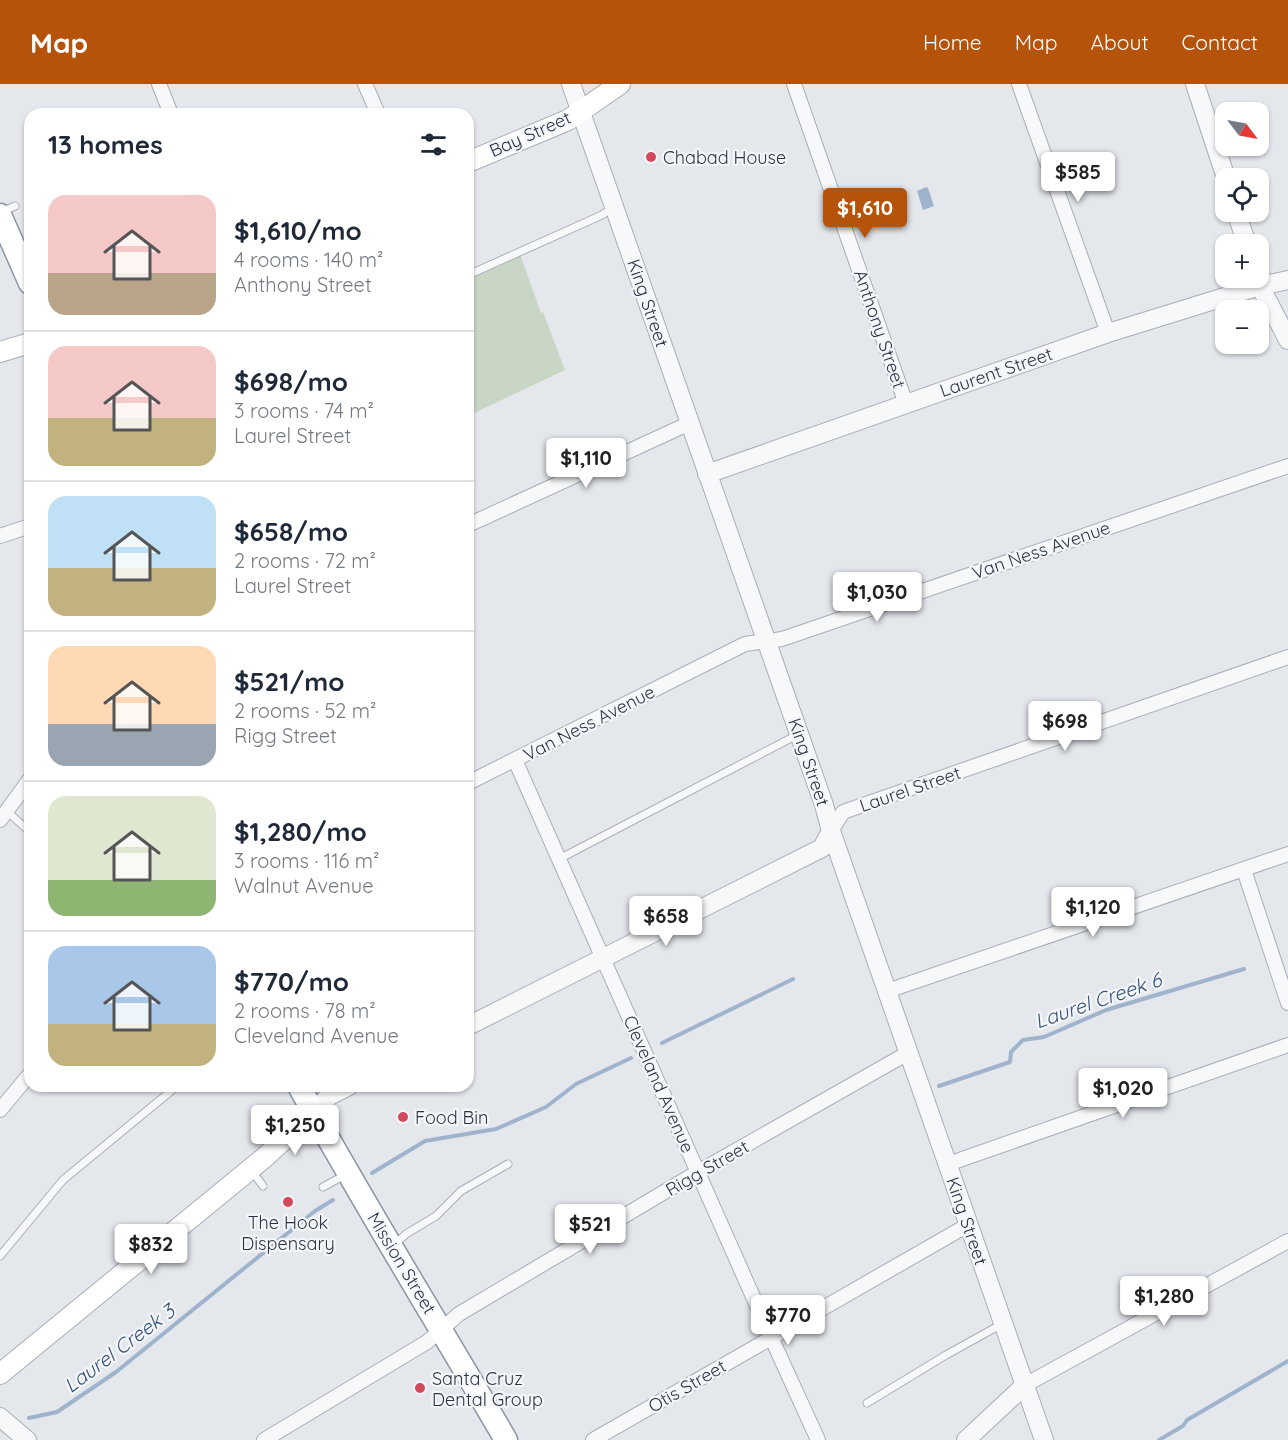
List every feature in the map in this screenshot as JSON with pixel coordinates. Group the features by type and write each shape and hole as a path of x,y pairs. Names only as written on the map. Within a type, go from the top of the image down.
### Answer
{"highway":[{"path":"5,211 24,266"},
{"name":"Mission Street","path":"302,1092 347,1174 506,1440"}],"main road":[{"name":"Bay Street","path":"474,159 568,120 620,84"},
{"path":"0,352 24,345"},
{"path":"0,1374 250,1170 313,1113"}],"street":[{"path":"159,84 169,108"},
{"path":"365,84 375,108"},
{"name":"King Street","path":"571,84 1044,1440"},
{"name":"Anthony Street","path":"794,84 906,404"},
{"path":"1019,84 1108,333"},
{"path":"1195,84 1223,168"},
{"name":"Laurent Street","path":"1269,281 1288,280"},
{"name":"Laurent Street","path":"707,474 1241,288"},
{"path":"1262,288 1288,340"},
{"path":"474,522 690,423"},
{"name":"Van Ness Avenue","path":"474,780 744,644 782,639 1288,466"},
{"path":"0,536 24,528"},
{"name":"Laurel Street","path":"474,1023 822,848 843,812 1288,657"},
{"name":"Cleveland Avenue","path":"515,760 818,1440"},
{"path":"5,817 24,788"},
{"path":"888,992 1288,854"},
{"path":"1244,870 1288,1003"},
{"path":"948,1164 1288,1045"},
{"name":"Rigg Street","path":"264,1440 427,1342 459,1314 698,1172 908,1053"},
{"path":"0,1110 24,1081"},
{"path":"313,1113 329,1096 337,1092"},
{"name":"Otis Street","path":"593,1440 968,1225"},
{"path":"966,1440 1025,1385 1288,1241"},
{"path":"0,1418 27,1440"}],"lane":[{"path":"474,272 602,216 614,207"},
{"path":"558,860 799,734"},
{"path":"5,817 24,828"},
{"path":"0,1256 63,1180 170,1092"},
{"path":"392,1246 406,1234 444,1210 453,1197 461,1191 508,1164"},
{"path":"250,1170 263,1186"},
{"path":"323,1187 347,1174"},
{"path":"867,1403 1003,1323"}],"green space":[{"path":"596,214 520,254 565,370 474,413 474,268"}],"water":[{"path":"926,187 934,206 923,210 917,191"}],"waterway":[{"name":"Laurel Creek 6","path":"939,1086 1010,1062 1011,1052 1023,1040 1044,1037 1106,1010 1244,969"},
{"path":"662,1043 793,979"},
{"path":"372,1173 425,1141 496,1129 546,1107 576,1084 631,1058"},
{"name":"Laurel Creek 3","path":"29,1418 57,1412 116,1372 315,1211 333,1200"},
{"path":"1159,1440 1183,1426 1187,1420 1288,1361"}],"place":[{"name":"Chabad House","path":"651,157"},
{"name":"Food Bin","path":"403,1117"},
{"name":"The Hook Dispensary","path":"288,1202"},
{"name":"Santa Cruz Dental Group","path":"420,1388"}]}
